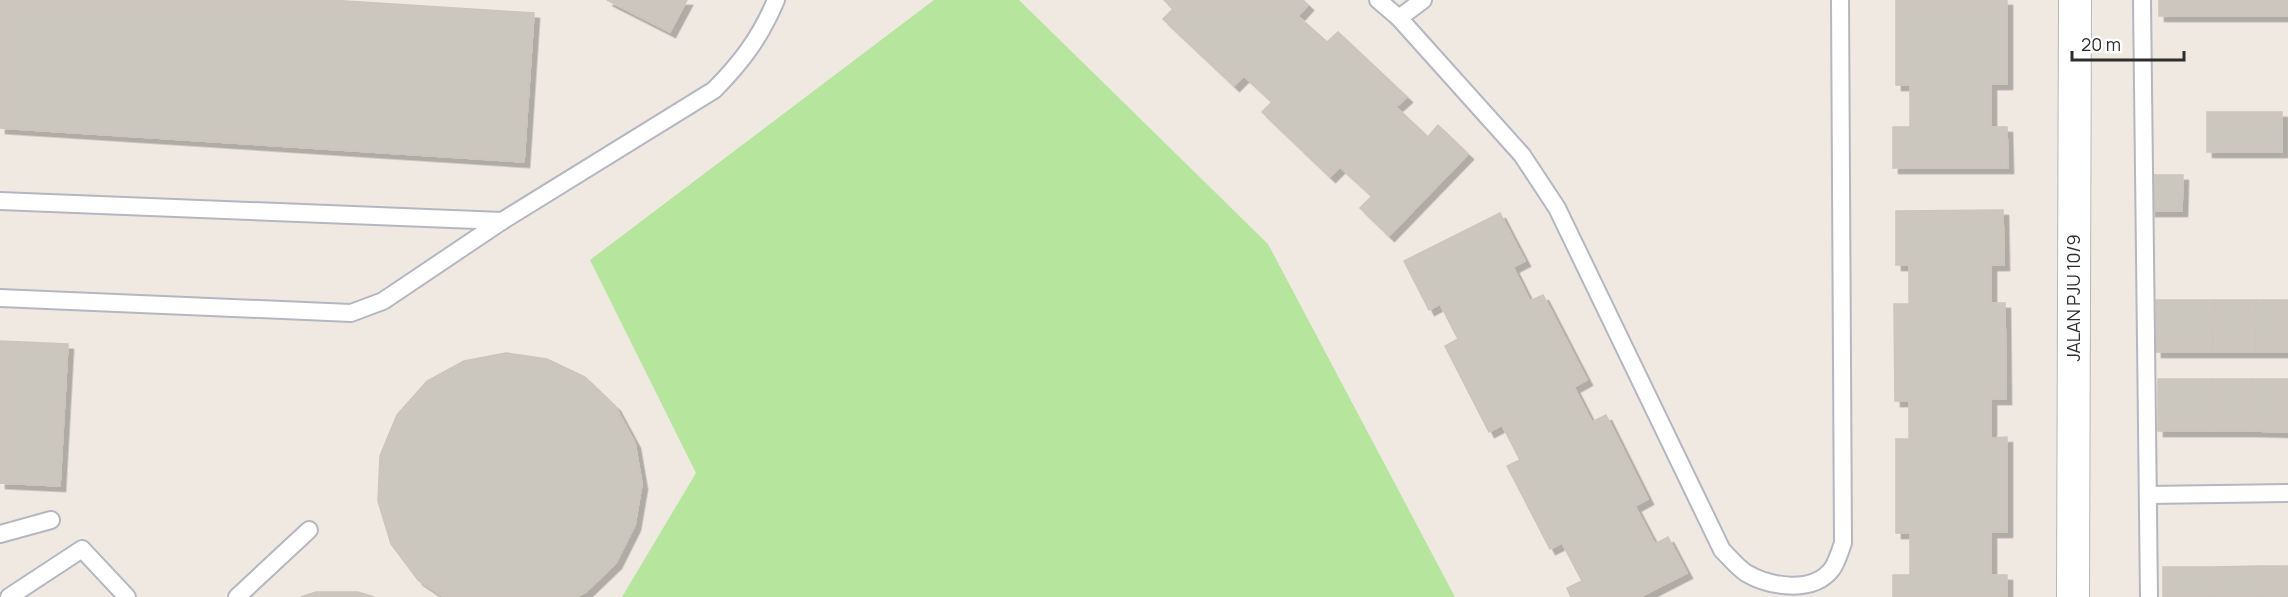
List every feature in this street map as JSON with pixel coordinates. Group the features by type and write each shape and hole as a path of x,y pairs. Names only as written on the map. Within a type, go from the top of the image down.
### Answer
{"street":[{"name":"JALAN PJU 10/9","path":"2073,597 2075,0"}],"lane":[{"path":"0,298 351,313 383,301 502,221 714,90 741,63 758,39 776,0"},
{"path":"1378,0 1399,18 1522,155 1557,208 1722,550 1745,572 1769,583 1788,585 1811,584 1832,569 1843,543 1840,0"},
{"path":"1399,18 1423,0"},
{"path":"2142,0 2149,597"},
{"path":"0,201 502,221"},
{"path":"2148,495 2288,493"},
{"path":"0,534 51,520"},
{"path":"237,597 309,530"},
{"path":"9,597 82,549 127,597"}],"green space":[{"path":"934,0 1019,0 1268,244 1455,597 622,597 696,473 590,260"}],"building":[{"path":"0,0 330,0 534,13 524,162 0,128"},
{"path":"607,0 687,0 670,32"},
{"path":"1164,0 1303,0 1308,5 1298,16 1327,42 1338,32 1407,97 1396,107 1428,137 1438,125 1468,154 1389,236 1360,208 1372,196 1340,167 1330,177 1262,112 1272,102 1244,76 1234,86 1163,19 1173,9"},
{"path":"1896,0 2007,0 2007,84 1991,84 1991,127 2007,127 2008,168 1893,168 1893,127 1910,127 1910,85 1896,85"},
{"path":"2159,0 2288,0 2288,16 2159,16"},
{"path":"2207,112 2282,112 2282,152 2207,152"},
{"path":"2151,175 2183,175 2182,211 2150,211"},
{"path":"2003,210 2004,265 1991,265 1991,303 2005,303 2006,399 1991,399 1991,438 2007,437 2007,532 1991,532 1991,575 2007,575 2007,597 1893,597 1893,575 1910,575 1910,533 1896,533 1896,439 1909,439 1909,401 1895,401 1894,304 1909,304 1909,265 1896,265 1896,211"},
{"path":"1500,213 1525,261 1513,267 1530,301 1543,295 1587,380 1574,387 1592,422 1606,415 1648,499 1635,506 1655,544 1668,537 1687,573 1640,597 1571,597 1567,588 1582,581 1562,543 1550,549 1507,466 1520,460 1502,425 1489,432 1445,346 1458,339 1440,304 1429,310 1404,261"},
{"path":"2156,300 2214,300 2213,352 2156,352"},
{"path":"2214,300 2256,300 2255,352 2213,352"},
{"path":"2256,300 2288,300 2288,352 2255,352"},
{"path":"0,341 68,344 60,486 0,483"},
{"path":"506,353 547,359 585,377 615,406 635,443 642,484 635,525 616,563 586,592 576,597 444,597 418,580 391,544 378,501 380,456 397,415 427,381 464,361"},
{"path":"2158,379 2211,379 2211,431 2158,431"},
{"path":"2211,379 2253,379 2253,431 2211,431"},
{"path":"2253,379 2288,379 2288,432 2253,431"},
{"path":"2258,566 2258,597 2214,597 2214,567"},
{"path":"2258,566 2288,566 2288,597 2258,597"},
{"path":"2163,567 2214,567 2214,597 2163,597"},
{"path":"316,592 358,592 374,597 301,597"}]}
